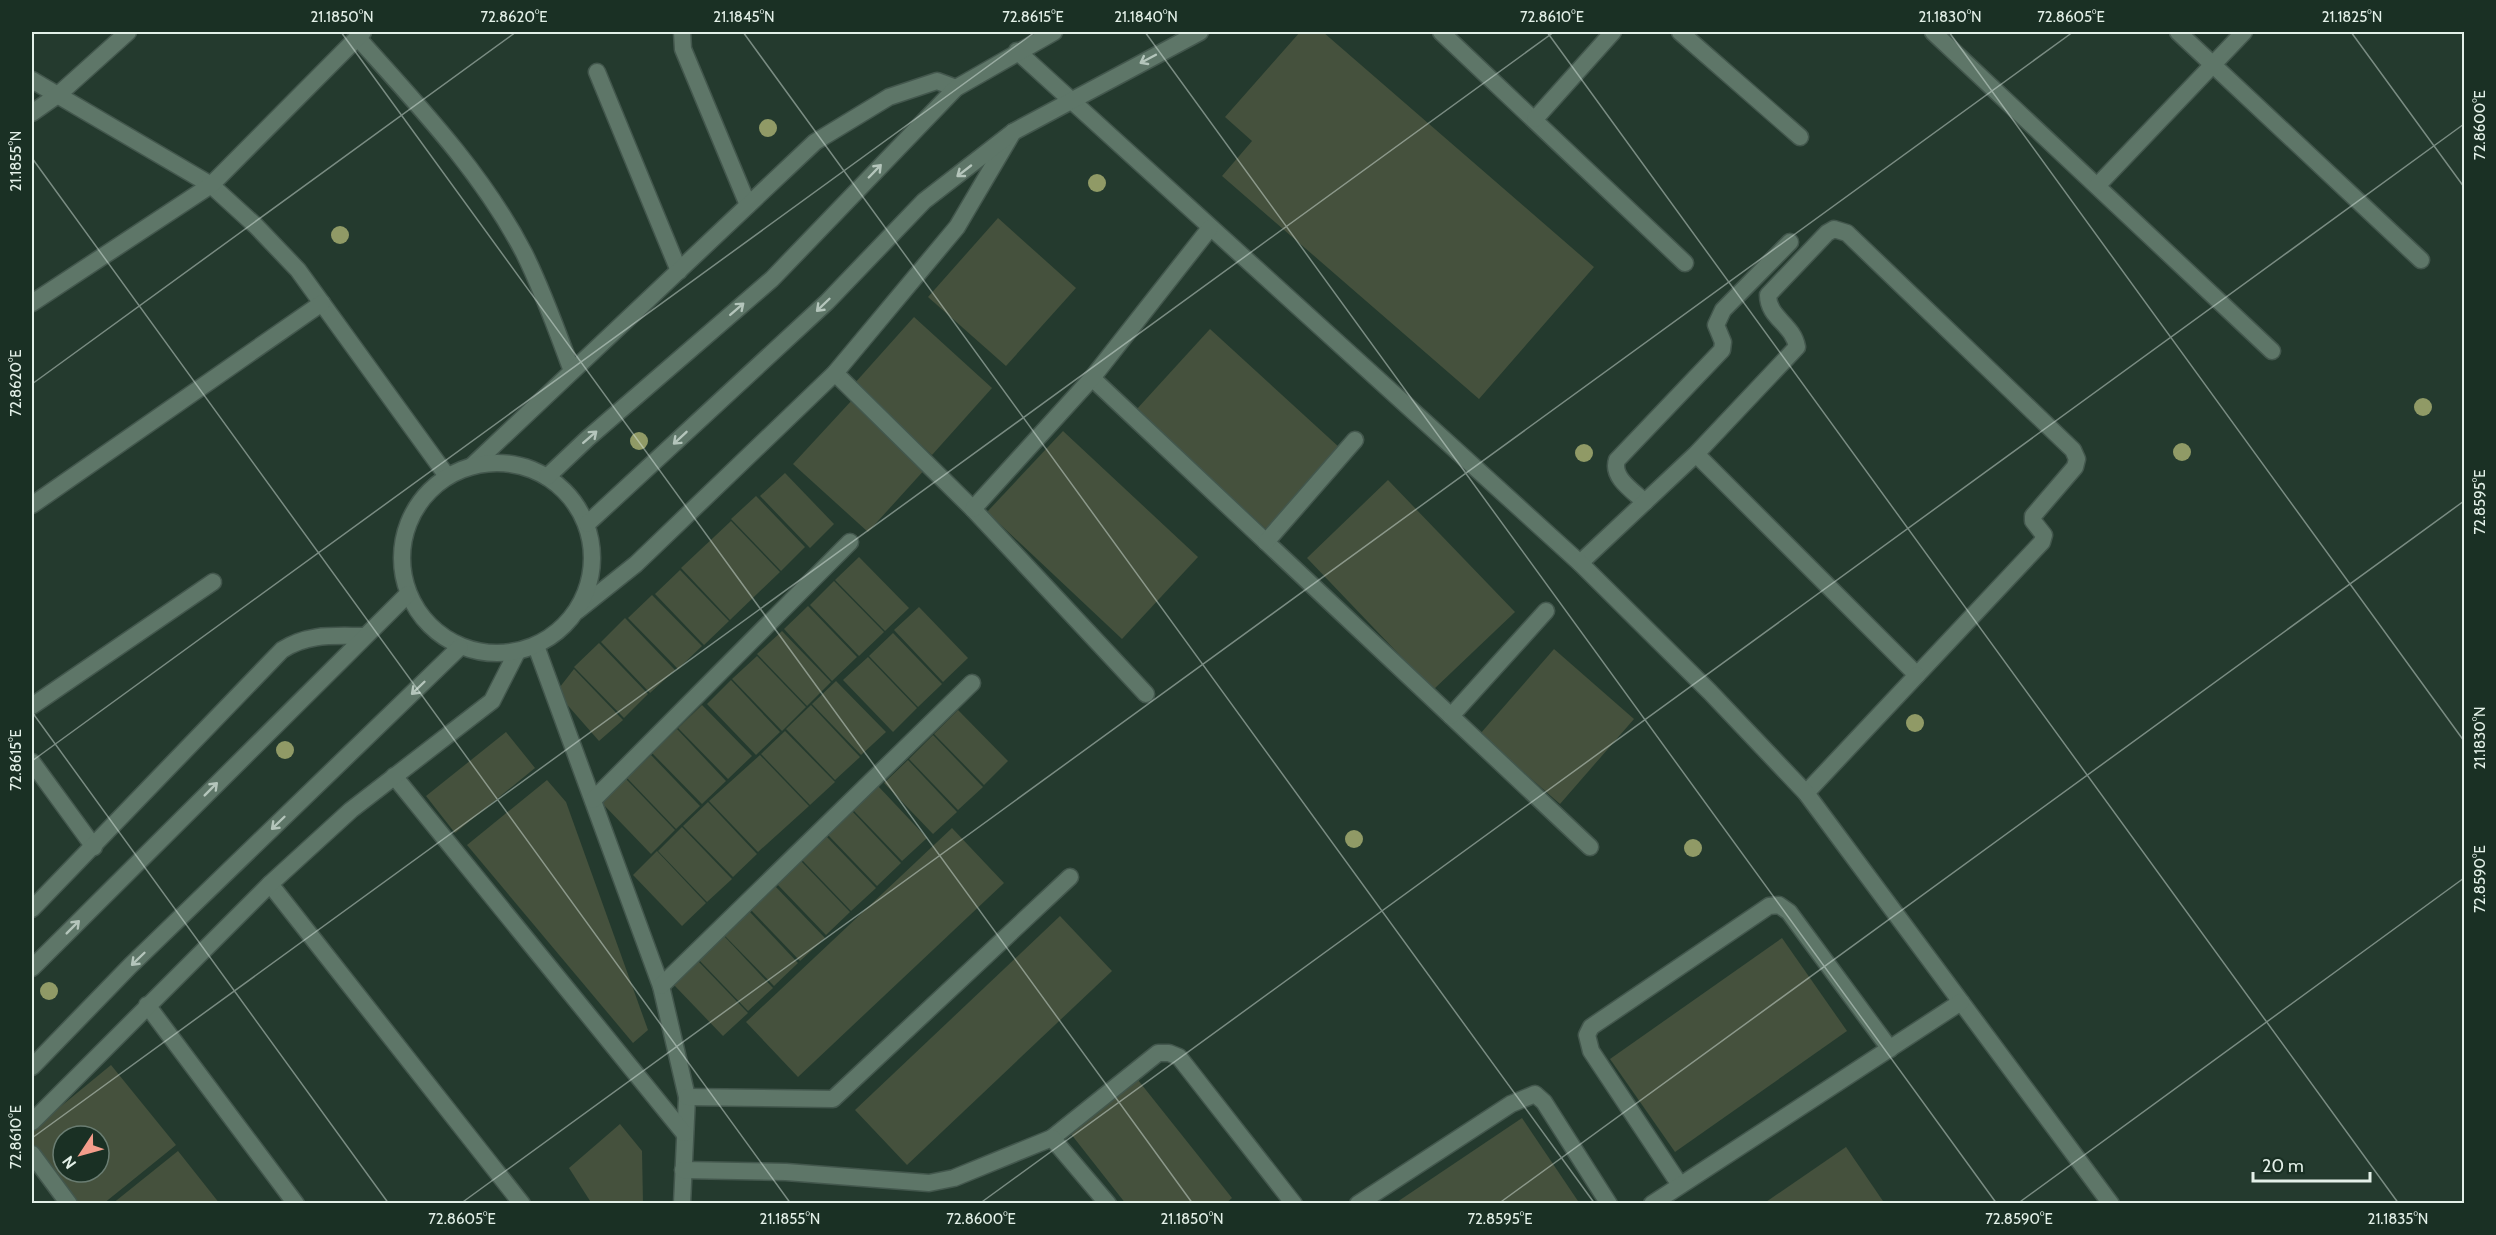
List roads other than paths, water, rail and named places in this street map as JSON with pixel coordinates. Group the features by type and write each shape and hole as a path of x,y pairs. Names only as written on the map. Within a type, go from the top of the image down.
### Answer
{"street":[{"path":"32,113 59,94 128,32"},
{"path":"682,32 683,49 748,205"},
{"path":"547,477 587,439 772,279 956,88 1017,51 1054,32"},
{"path":"587,524 827,302 924,201 1013,132 1200,32"},
{"path":"1441,32 1685,264"},
{"path":"1534,119 1613,32"},
{"path":"1680,32 1800,138"},
{"path":"1933,32 2272,351"},
{"path":"2178,32 2421,260"},
{"path":"2097,186 2244,32"},
{"path":"32,303 211,184 360,34 436,126 493,203 524,252 572,371"},
{"path":"1017,51 1580,563 1710,692 1806,793 2111,1203"},
{"path":"597,72 679,271"},
{"path":"32,80 211,184 256,226 298,270 447,476"},
{"path":"473,465 815,142 889,97 937,81 956,88"},
{"path":"577,611 589,585 592,554 587,524 571,497 547,477 524,466 497,462 473,465 447,476 425,494 411,516 402,543 402,569 408,594 421,616 439,634 460,647 488,653 517,652 536,646 559,632 577,611 636,564 835,373 957,227 1013,132"},
{"path":"973,509 1092,378 1210,228"},
{"path":"1580,563 1696,454 1797,347 1791,332 1769,308 1768,295 1827,233 1834,229 1847,233 2073,450 2077,459 2075,467 2032,519 2044,536 2042,543 1806,793"},
{"path":"1645,502 1617,475 1614,468 1617,460 1722,350 1723,342 1716,325 1723,310 1790,242"},
{"path":"32,505 322,303"},
{"path":"835,373 973,509 1146,694"},
{"path":"1092,378 1590,847"},
{"path":"1266,542 1355,440"},
{"path":"1696,454 1917,675"},
{"path":"593,800 850,542"},
{"path":"32,706 213,582"},
{"path":"32,968 408,594"},
{"path":"1450,716 1546,611"},
{"path":"32,909 282,650 297,640 318,636 364,636"},
{"path":"536,646 661,986 687,1097 682,1203"},
{"path":"32,1067 130,966 460,647"},
{"path":"32,1122 270,884 351,810 492,701 517,652"},
{"path":"661,986 972,683"},
{"path":"32,762 94,847"},
{"path":"394,776 684,1133"},
{"path":"687,1097 833,1099 1070,877"},
{"path":"270,884 522,1203"},
{"path":"1680,1185 1591,1051 1587,1035 1591,1027 1769,906 1779,905 1789,912 1890,1048"},
{"path":"1652,1203 1961,1002"},
{"path":"147,1005 296,1203"},
{"path":"683,1170 786,1172 928,1183 954,1179 1052,1138 1158,1053 1169,1053 1179,1057 1294,1203"},
{"path":"1358,1203 1511,1104 1535,1095 1544,1102 1609,1203"},
{"path":"1052,1138 1108,1203"},
{"path":"32,1154 69,1203"}]}
